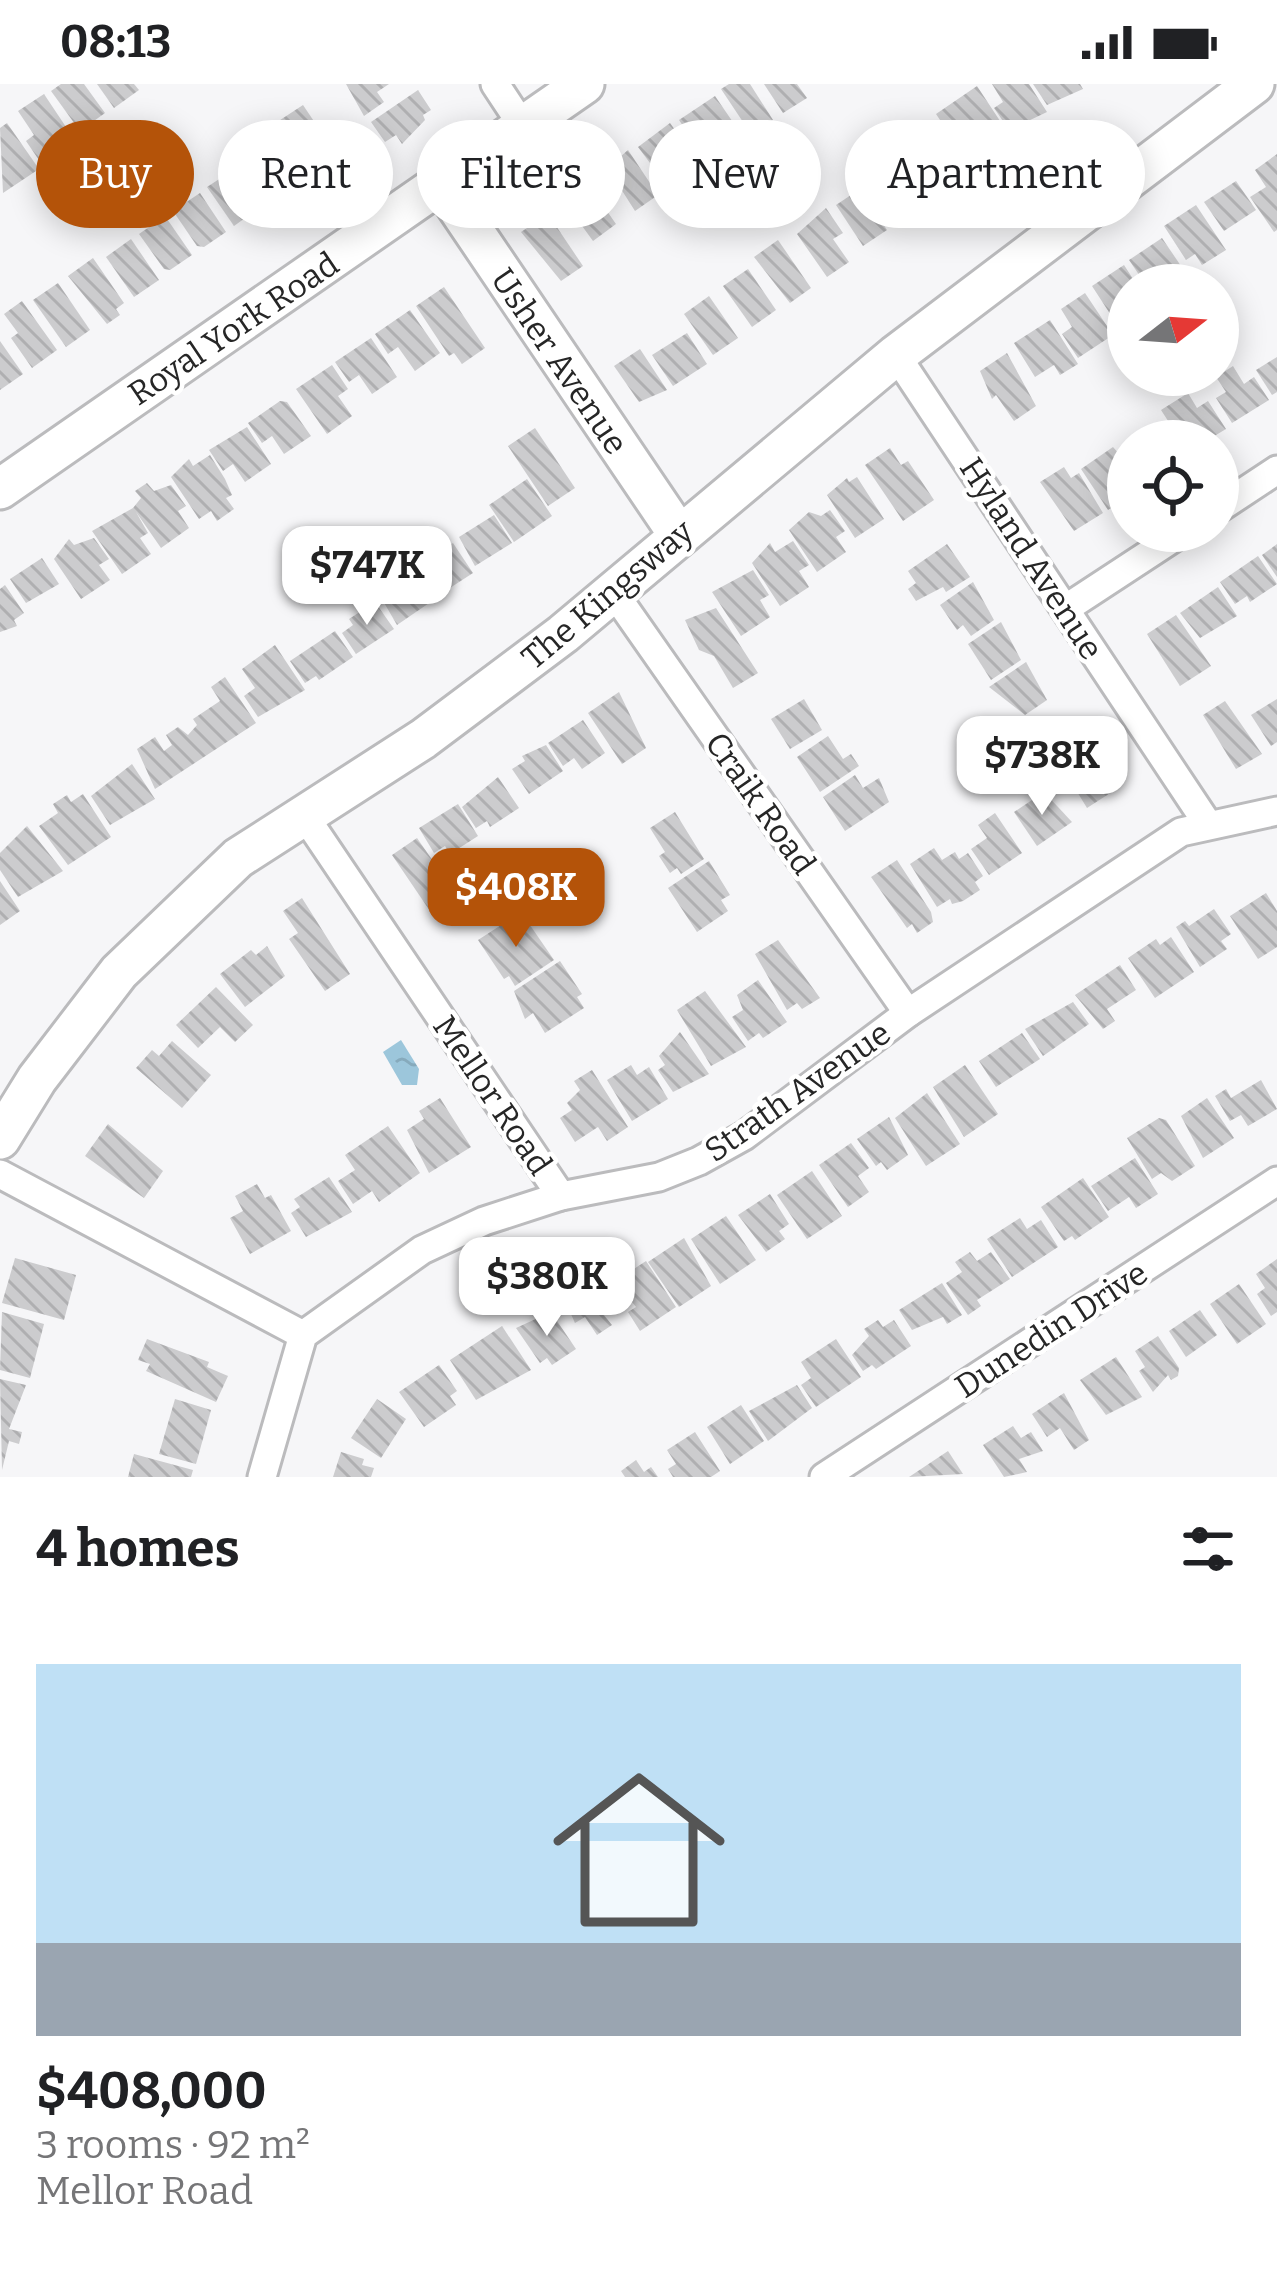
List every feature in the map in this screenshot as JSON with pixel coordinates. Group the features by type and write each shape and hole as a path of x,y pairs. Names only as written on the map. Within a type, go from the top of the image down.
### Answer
{"street":[{"path":"495,84 519,120"},
{"name":"Royal York Road","path":"535,120 584,84"},
{"name":"The Kingsway","path":"0,1139 79,1020 164,923 238,858 423,739 614,593 896,356 1254,84"},
{"name":"Royal York Road","path":"0,488 417,204"},
{"name":"Usher Avenue","path":"471,228 679,535"},
{"name":"Hyland Avenue","path":"896,356 1207,823"},
{"path":"1239,494 1277,470"},
{"path":"1065,609 1152,552"},
{"name":"Craik Road","path":"614,593 908,1013"},
{"name":"Strath Avenue","path":"303,1335 422,1250 484,1221 561,1196 659,1177 699,1161 745,1136 908,1013 1180,832 1277,811"},
{"name":"Mellor Road","path":"304,814 561,1196"},
{"path":"0,1174 303,1335 262,1477"},
{"name":"Dunedin Drive","path":"824,1477 1277,1181"}],"water":[{"path":"401,1040 419,1069 417,1085 402,1085 383,1052"}],"building":[{"path":"61,84 84,84 105,113 95,120 72,120 51,91"},
{"path":"97,84 134,84 139,90 114,108"},
{"path":"346,84 389,84 377,92 384,102 364,116"},
{"path":"750,84 773,120 742,120 721,89"},
{"path":"764,84 797,84 807,98 783,113"},
{"path":"992,84 1029,84 1047,112 1030,120 1002,120 994,108 1003,102"},
{"path":"1033,84 1080,84 1083,89 1047,105"},
{"path":"977,86 999,120 940,120 936,114"},
{"path":"418,90 431,110 423,115 425,120 417,120 417,128 402,144 393,137 393,120 374,120"},
{"path":"44,94 61,120 36,120 36,156 26,141 34,135 18,111"},
{"path":"715,96 731,120 679,120"},
{"path":"303,105 313,120 280,120"},
{"path":"7,123 36,165 36,171 3,193 0,128"},
{"path":"649,139 649,162 638,147"},
{"path":"628,150 649,182 649,201 635,211 625,195"},
{"path":"1277,154 1274,232 1250,197 1266,187 1255,170"},
{"path":"218,180 218,203 207,187"},
{"path":"1236,181 1256,210 1224,231 1204,202"},
{"path":"200,193 218,220 218,228 226,232 204,247 197,246 185,228 194,228 194,197"},
{"path":"1196,205 1226,250 1204,264 1195,254 1186,260 1164,226"},
{"path":"826,208 843,233 833,239 849,262 827,277 797,234 804,228 821,228 821,212"},
{"path":"148,228 173,228 192,255 164,269 139,234"},
{"path":"557,228 583,266 561,281 521,232"},
{"path":"584,228 611,228 593,241"},
{"path":"851,228 886,228 887,230 863,246"},
{"path":"1162,238 1180,264 1132,264 1129,260"},
{"path":"131,239 159,280 134,297 106,257"},
{"path":"778,240 811,288 790,303 754,257"},
{"path":"93,258 124,303 116,309 120,315 107,324 68,276"},
{"path":"748,269 776,310 752,327 723,286"},
{"path":"1107,276 1107,309 1092,286"},
{"path":"58,283 90,330 66,347 33,300"},
{"path":"444,287 485,348 462,364 454,353 449,356 416,306"},
{"path":"1085,293 1107,326 1107,339 1078,358 1062,334 1072,327 1061,309"},
{"path":"709,296 738,338 713,355 684,314"},
{"path":"22,301 57,350 32,368 11,338 18,333 4,314"},
{"path":"410,310 440,353 415,371 398,347 388,354 375,334"},
{"path":"1050,320 1078,364 1060,375 1054,365 1035,377 1014,343"},
{"path":"687,333 707,364 673,386 652,355"},
{"path":"371,338 397,377 372,394 359,375 349,382 335,362"},
{"path":"0,341 23,374 0,390"},
{"path":"640,349 667,390 639,402 614,366"},
{"path":"1007,353 1036,406 1014,421 996,395 992,399 980,371"},
{"path":"1277,357 1277,392 1272,395 1256,370"},
{"path":"332,365 348,389 338,396 352,416 327,434 296,389"},
{"path":"1239,376 1244,384 1254,377 1269,400 1230,420 1216,398 1239,396"},
{"path":"1190,396 1197,408 1208,401 1220,420 1167,420 1161,410"},
{"path":"280,401 287,402 311,436 284,454 272,436 262,443 248,423"},
{"path":"247,427 271,464 245,482 233,464 223,471 209,450"},
{"path":"535,428 575,488 548,506 508,446"},
{"path":"890,448 901,465 908,461 934,500 903,521 865,465"},
{"path":"1107,451 1107,508 1081,469"},
{"path":"210,455 225,479 232,495 226,498 234,509 217,521 211,511 199,519 171,477 189,459 193,466"},
{"path":"1064,467 1071,478 1079,473 1103,513 1074,531 1040,482"},
{"path":"857,477 884,519 855,538 827,495 847,478 849,482"},
{"path":"527,479 552,516 514,542 489,505"},
{"path":"147,483 154,491 171,485 186,506 178,511 189,528 161,548 136,512 148,533 140,538 151,554 122,574 92,531 133,508 141,498 135,491"},
{"path":"830,510 845,531 836,537 846,552 817,572 789,530 809,512 821,516"},
{"path":"494,515 512,543 475,566 459,537"},
{"path":"94,538 109,559 99,565 110,580 81,599 54,559 69,539 74,545"},
{"path":"793,541 809,565 799,571 809,587 780,606 752,563 770,543 775,552"},
{"path":"453,543 473,573 436,597 419,566"},
{"path":"947,544 970,577 946,592 943,587 916,601 908,589 916,583 908,571"},
{"path":"1277,544 1277,577 1262,555"},
{"path":"1258,556 1277,584 1250,602 1247,596 1235,604 1220,582"},
{"path":"42,558 59,584 26,603 10,579"},
{"path":"753,570 769,595 760,600 770,617 741,636 712,592"},
{"path":"415,572 435,599 397,625 379,594"},
{"path":"973,582 994,620 971,636 963,625 957,630 940,605"},
{"path":"5,585 24,613 14,620 17,626 0,632 0,589"},
{"path":"1218,587 1237,616 1200,638 1180,613"},
{"path":"375,602 394,629 356,654 342,633 353,625 349,619"},
{"path":"716,608 758,673 733,688 714,656 699,650 685,620"},
{"path":"1176,615 1211,666 1180,686 1147,634"},
{"path":"1001,622 1021,660 991,680 968,644"},
{"path":"335,631 353,657 319,680 316,676 305,683 290,661"},
{"path":"275,645 305,690 258,717 244,696 255,688 242,669"},
{"path":"1026,662 1047,700 1025,715 989,687"},
{"path":"225,677 256,723 155,789 137,749 155,737 164,751 172,745 166,735 178,727 188,735 197,725 193,719 220,701 211,687"},
{"path":"619,692 646,748 622,764 588,713"},
{"path":"804,699 822,730 790,749 771,719"},
{"path":"1277,699 1277,742 1271,746 1251,715"},
{"path":"1225,701 1262,754 1236,769 1203,715"},
{"path":"583,720 605,753 582,769 574,758 563,766 548,743"},
{"path":"1069,724 1118,788 1087,808 1068,777 1056,784 1047,769 1060,761 1046,739"},
{"path":"828,736 843,759 851,754 859,766 820,792 797,757"},
{"path":"546,745 563,771 529,794 512,769 525,761 522,756"},
{"path":"132,764 155,799 110,825 91,796"},
{"path":"855,775 863,788 879,778 889,802 845,831 823,797"},
{"path":"498,777 519,808 490,827 487,821 476,828 462,807"},
{"path":"1044,792 1072,822 1037,846 1014,812"},
{"path":"83,794 111,837 68,865 39,826 58,813 53,804 67,795 71,802"},
{"path":"458,804 478,836 450,854 445,846 434,853 419,828"},
{"path":"675,812 704,859 681,874 677,868 670,873 659,856 665,852 650,828"},
{"path":"995,813 1022,853 989,875 971,849 987,838 978,825"},
{"path":"27,826 63,871 18,897 0,870 0,853"},
{"path":"417,838 449,884 445,886 452,897 430,911 392,855"},
{"path":"934,848 942,860 955,852 959,859 968,853 983,876 975,882 980,890 963,901 952,904 950,899 937,907 910,864"},
{"path":"897,860 931,912 933,922 917,933 912,924 907,928 871,877"},
{"path":"709,861 730,895 721,900 728,911 697,932 668,888"},
{"path":"0,881 20,911 0,925"},
{"path":"1266,893 1277,911 1277,947 1258,959 1230,916"},
{"path":"302,898 350,974 325,991 289,939 298,933 283,911"},
{"path":"1214,909 1231,934 1221,941 1227,949 1200,967 1176,927 1185,921 1189,926"},
{"path":"521,912 554,960 515,986 509,976 504,979 478,940"},
{"path":"1171,937 1194,972 1155,998 1128,958 1156,939 1160,945"},
{"path":"778,940 820,998 802,1009 797,1003 787,1010 755,954"},
{"path":"267,946 285,976 245,1007 220,974 251,950 256,955"},
{"path":"560,961 582,994 577,997 584,1008 545,1033 533,1013 525,1019 514,991"},
{"path":"1120,965 1136,990 1107,1009 1115,1021 1103,1029 1075,995"},
{"path":"758,980 787,1022 763,1038 759,1033 748,1041 732,1017 743,1010 737,995"},
{"path":"216,987 253,1025 235,1042 220,1027 198,1048 176,1025"},
{"path":"705,991 746,1047 711,1066 677,1010"},
{"path":"1073,1002 1089,1024 1043,1056 1025,1029"},
{"path":"680,1032 709,1074 673,1092 658,1070 665,1065 659,1056"},
{"path":"1022,1033 1040,1059 996,1087 979,1061"},
{"path":"172,1041 211,1075 182,1108 136,1068 152,1050 159,1056"},
{"path":"631,1065 637,1075 649,1067 668,1099 632,1121 607,1080"},
{"path":"965,1065 998,1114 964,1137 933,1087"},
{"path":"592,1070 628,1127 607,1141 598,1127 575,1142 560,1118 572,1110 567,1103 580,1090 574,1081"},
{"path":"1261,1080 1277,1109 1248,1126 1241,1115 1230,1121 1215,1096 1226,1089 1231,1098"},
{"path":"927,1093 960,1144 926,1166 895,1118"},
{"path":"440,1098 471,1147 429,1173 407,1130 424,1119 419,1111"},
{"path":"1207,1098 1234,1138 1203,1158 1181,1116"},
{"path":"889,1117 908,1155 887,1170 881,1162 876,1166 857,1139"},
{"path":"1159,1118 1166,1120 1195,1166 1172,1181 1161,1173 1152,1179 1127,1138"},
{"path":"108,1124 163,1171 144,1198 85,1156"},
{"path":"388,1126 420,1173 379,1202 372,1191 353,1204 338,1181 355,1170 345,1155"},
{"path":"851,1143 869,1168 858,1176 869,1192 848,1207 819,1165"},
{"path":"1135,1158 1158,1194 1136,1208 1129,1197 1108,1211 1091,1186"},
{"path":"812,1171 842,1216 807,1239 777,1195"},
{"path":"329,1177 352,1212 306,1237 291,1213 300,1207 294,1199"},
{"path":"1083,1178 1109,1217 1075,1240 1072,1236 1064,1241 1041,1207"},
{"path":"257,1184 265,1198 271,1195 291,1231 250,1254 230,1218 243,1211 235,1196"},
{"path":"770,1194 789,1224 779,1231 785,1239 766,1252 738,1215"},
{"path":"726,1216 756,1260 720,1284 691,1239"},
{"path":"1020,1218 1027,1229 1041,1220 1058,1247 1012,1277 987,1239"},
{"path":"684,1238 711,1286 679,1307 648,1262"},
{"path":"970,1252 977,1261 991,1252 1010,1279 977,1300 981,1306 968,1315 946,1283 962,1272 955,1262"},
{"path":"15,1258 76,1275 64,1320 2,1303"},
{"path":"1277,1259 1277,1312 1271,1316 1257,1294 1265,1288 1256,1274"},
{"path":"646,1261 676,1307 640,1331 628,1312 636,1307 632,1302 623,1308 608,1286"},
{"path":"597,1278 615,1307 604,1315 612,1325 597,1335 585,1317 575,1323 564,1299"},
{"path":"942,1283 962,1315 947,1324 943,1317 912,1330 899,1310"},
{"path":"1239,1284 1266,1324 1237,1344 1210,1304"},
{"path":"1200,1310 1217,1335 1186,1357 1169,1331"},
{"path":"2,1312 44,1324 30,1378 0,1370"},
{"path":"551,1312 576,1349 552,1365 547,1358 540,1363 516,1328"},
{"path":"878,1320 883,1327 894,1320 911,1346 876,1369 872,1365 863,1371 852,1355 869,1336 864,1329"},
{"path":"502,1326 531,1370 476,1400 450,1360"},
{"path":"1158,1336 1179,1368 1178,1376 1171,1380 1168,1375 1153,1392 1139,1371 1145,1367 1135,1351"},
{"path":"147,1339 209,1362 207,1367 228,1376 216,1402 146,1371 150,1364 138,1360"},
{"path":"836,1339 861,1377 816,1407 801,1385 811,1378 801,1362"},
{"path":"1116,1357 1142,1397 1106,1415 1080,1380"},
{"path":"439,1365 457,1391 450,1396 456,1405 424,1427 399,1392"},
{"path":"0,1379 26,1385 9,1429 22,1432 19,1444 9,1441 2,1470"},
{"path":"797,1385 812,1408 768,1441 749,1411"},
{"path":"1064,1393 1089,1440 1074,1450 1060,1428 1047,1437 1032,1414"},
{"path":"175,1399 211,1410 196,1464 159,1454"},
{"path":"377,1399 406,1419 381,1458 351,1438"},
{"path":"741,1405 764,1441 730,1464 707,1427"},
{"path":"1013,1426 1021,1438 1031,1432 1043,1451 1019,1459 1027,1472 1004,1477 983,1445"},
{"path":"695,1432 720,1471 711,1477 673,1477 668,1469 676,1464 667,1450"},
{"path":"948,1451 963,1474 909,1477"},
{"path":"341,1452 364,1459 362,1465 374,1468 371,1477 333,1477"},
{"path":"134,1454 193,1470 191,1477 128,1477"},
{"path":"636,1460 644,1472 651,1467 658,1477 625,1477 621,1471"}]}
